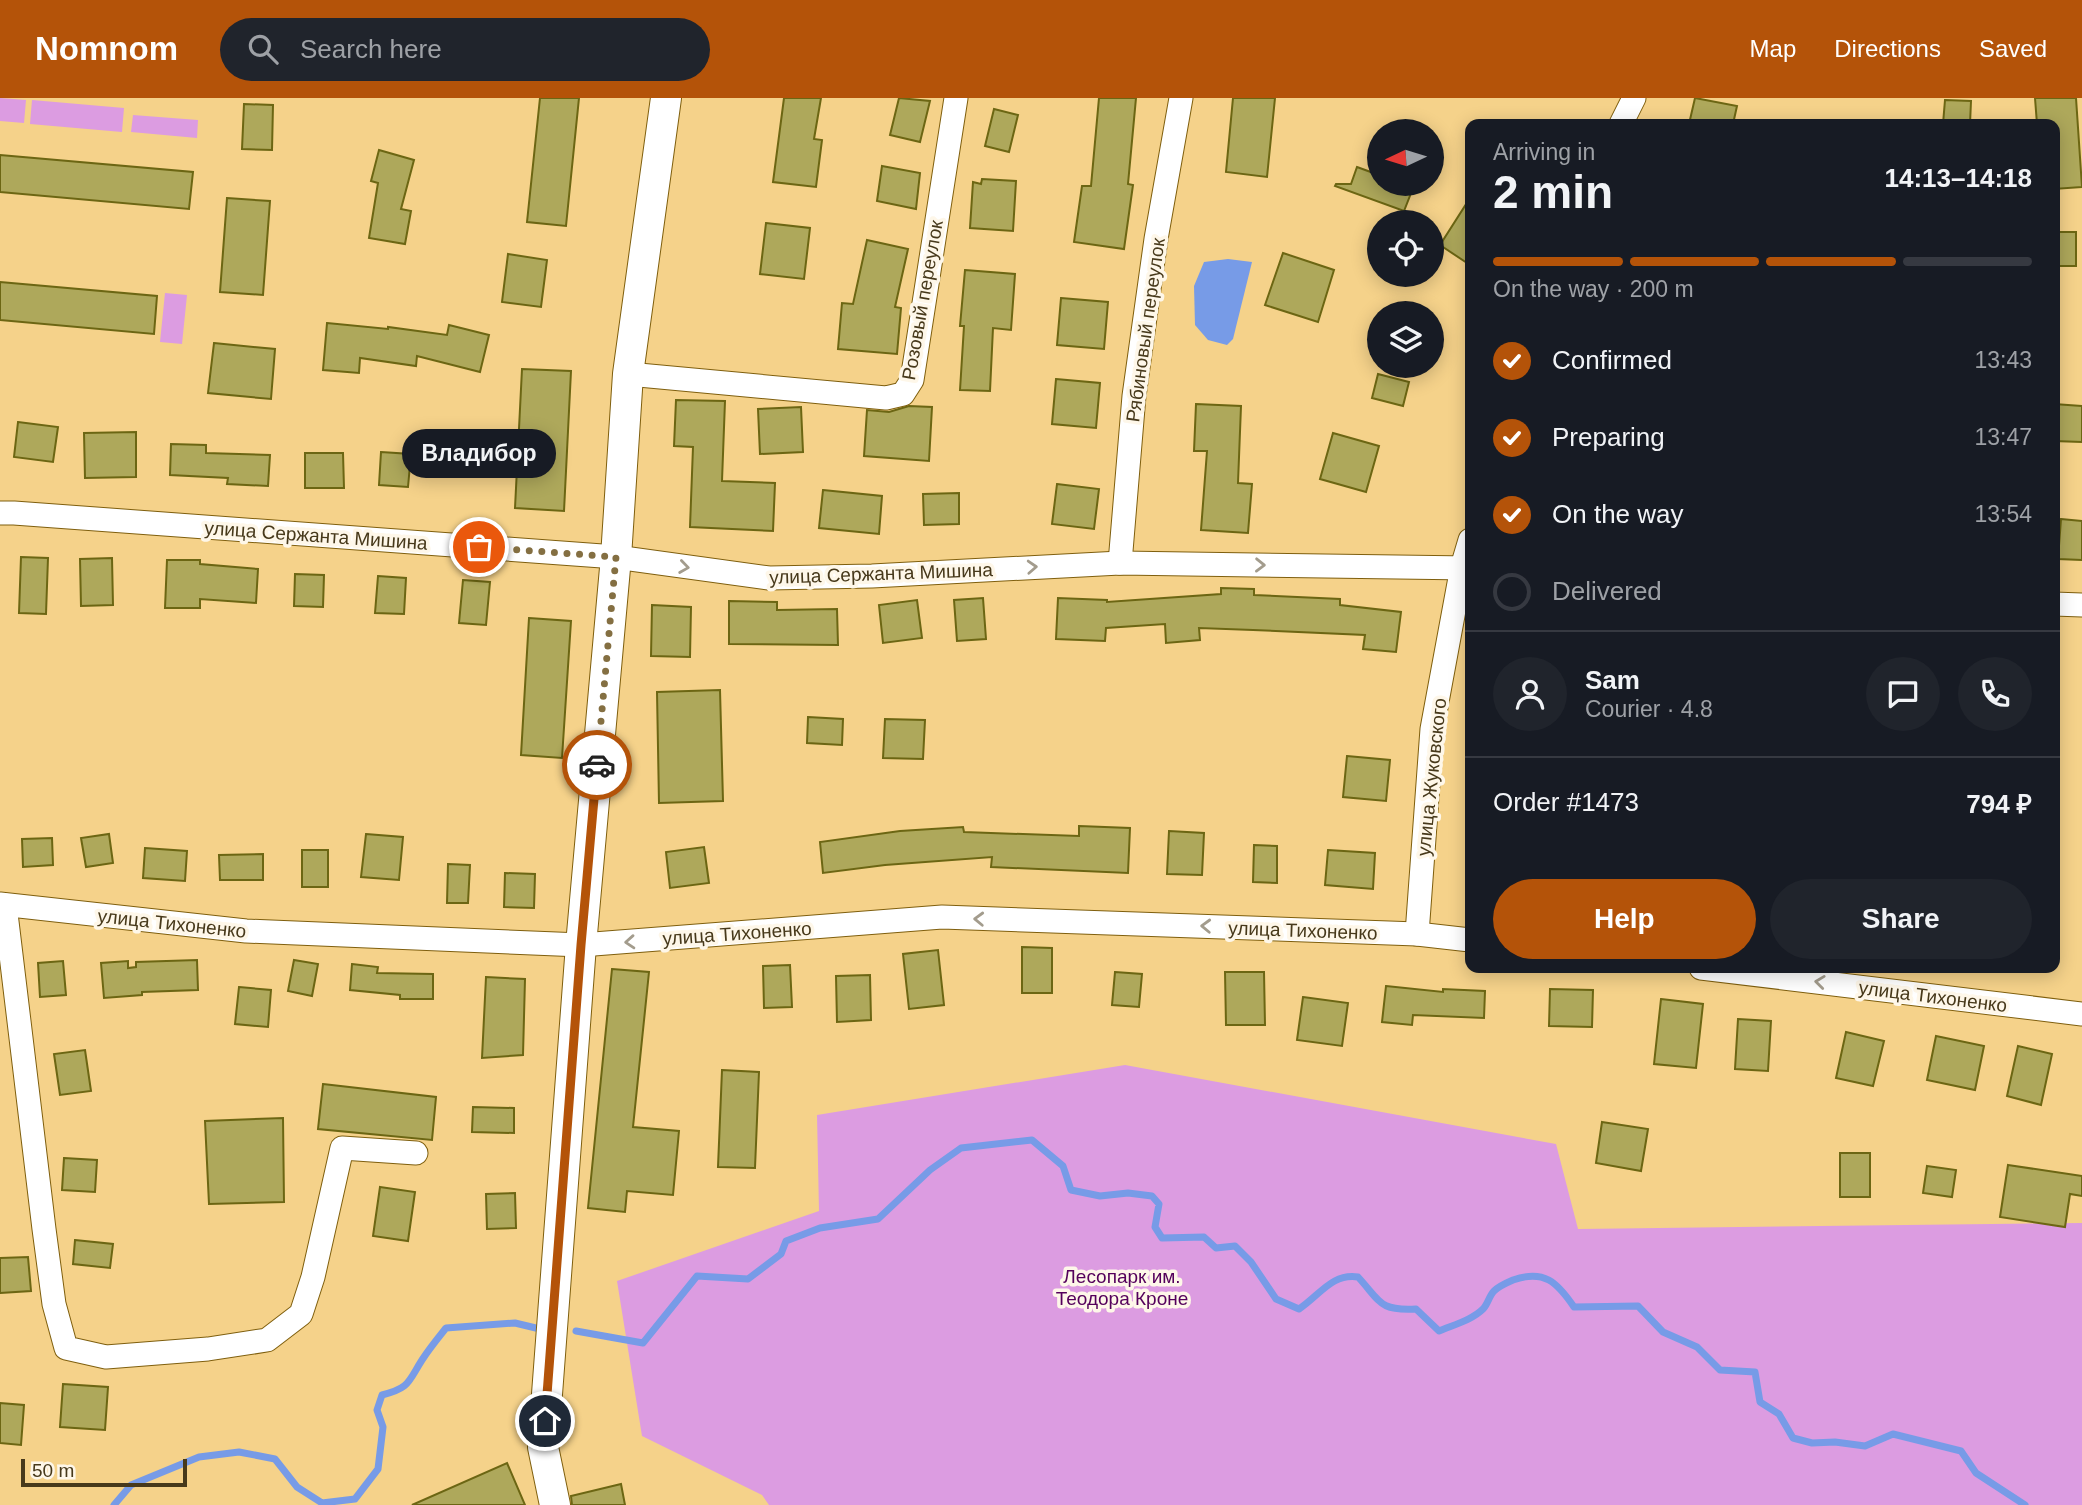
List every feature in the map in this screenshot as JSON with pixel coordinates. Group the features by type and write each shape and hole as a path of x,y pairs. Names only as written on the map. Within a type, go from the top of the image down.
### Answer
{"main road":[{"path":"555,1505 543,1447 581,945 616,557 628,374 666,98"}],"street":[{"name":"Розовый переулок","path":"628,374 886,397 903,394 912,380 957,98"},
{"name":"Рябиновый переулок","path":"1120,563 1134,396 1156,239 1181,98"},
{"path":"1624,119 1634,98"},
{"name":"улица Сержанта Мишина","path":"0,513 616,557 769,578 872,576 1120,563 1465,567"},
{"name":"улица Жуковского","path":"1417,934 1432,729 1465,572"},
{"path":"2060,604 2082,605"},
{"name":"улица Тихоненко","path":"416,1153 342,1148 302,1314 267,1340 208,1349 106,1357 66,1348 54,1304 3,905 246,931 581,945 942,917 1417,934 1465,939"},
{"name":"улица Тихоненко","path":"1742,973 2082,1014"}],"green space":[{"path":"0,98 26,100 24,123 0,121"},
{"path":"32,100 124,108 122,132 30,124"},
{"path":"133,115 198,120 197,138 131,132"},
{"path":"165,293 187,295 182,344 160,342"},
{"name":"Лесопарк им. Теодора Кроне","path":"1125,1065 1556,1144 1578,1229 2082,1223 2082,1505 769,1505 762,1495 642,1436 617,1281 819,1211 817,1115"}],"water":[{"path":"1228,259 1252,262 1233,339 1227,345 1208,340 1195,325 1194,286 1204,262"}],"building":[{"path":"540,98 579,98 566,226 527,222"},
{"path":"784,98 821,98 814,139 822,140 816,187 773,182"},
{"path":"899,98 930,101 920,142 890,135"},
{"path":"1099,98 1136,98 1128,184 1133,185 1124,249 1074,242 1082,186 1091,186"},
{"path":"1233,98 1275,98 1267,177 1226,172"},
{"path":"1695,98 1737,106 1734,119 1690,119"},
{"path":"2035,98 2076,98 2082,187 2060,189 2060,119 2037,119"},
{"path":"1945,100 1971,101 1970,119 1943,119"},
{"path":"244,104 273,105 272,150 242,149"},
{"path":"994,109 1018,115 1009,152 985,146"},
{"path":"379,150 414,160 401,209 411,211 405,244 369,238 378,183 371,181"},
{"path":"0,155 193,172 189,209 0,192"},
{"path":"882,166 920,173 916,209 877,201"},
{"path":"1357,167 1367,171 1367,196 1410,196 1404,210 1401,210 1335,186 1351,184"},
{"path":"982,179 1016,181 1013,231 970,228 973,182 981,184"},
{"path":"227,198 270,201 263,295 220,292"},
{"path":"1465,206 1465,262 1444,248 1444,239"},
{"path":"766,223 810,228 804,279 760,274"},
{"path":"2060,232 2076,232 2076,266 2060,266"},
{"path":"867,240 908,249 895,307 901,308 897,354 838,349 842,303 853,304"},
{"path":"1283,253 1334,270 1318,322 1265,305"},
{"path":"508,254 547,260 541,307 502,302"},
{"path":"965,270 1015,274 1011,330 993,328 990,391 960,390 964,326 960,326"},
{"path":"0,282 157,296 154,334 0,320"},
{"path":"1061,298 1108,302 1104,349 1057,345"},
{"path":"327,323 447,335 449,325 489,335 480,372 417,356 416,366 360,358 359,373 323,370"},
{"path":"214,343 275,349 271,399 208,393"},
{"path":"522,369 571,371 564,511 515,508"},
{"path":"1377,378 1409,382 1403,406 1372,398"},
{"path":"1056,379 1100,383 1096,428 1052,424"},
{"path":"676,400 725,401 722,481 775,483 773,531 690,527 693,447 674,446"},
{"path":"1196,404 1241,406 1238,483 1252,484 1248,533 1201,530 1207,451 1194,451"},
{"path":"2060,404 2082,406 2082,442 2060,441"},
{"path":"909,406 932,407 929,461 864,456 867,410 889,412"},
{"path":"801,407 803,452 760,454 758,409"},
{"path":"18,422 58,427 53,462 14,457"},
{"path":"136,432 136,477 85,478 84,433"},
{"path":"1333,433 1379,446 1366,492 1320,479"},
{"path":"171,444 206,445 206,453 270,455 268,486 227,484 228,478 170,475"},
{"path":"381,452 411,454 408,487 379,485"},
{"path":"305,453 343,453 344,488 305,488"},
{"path":"1057,484 1099,489 1094,529 1052,524"},
{"path":"823,490 882,496 879,534 819,528"},
{"path":"959,493 959,524 924,525 923,494"},
{"path":"2061,519 2082,521 2082,560 2060,559"},
{"path":"21,557 48,558 46,614 19,613"},
{"path":"112,558 113,605 81,606 80,559"},
{"path":"167,560 200,560 200,564 258,569 256,603 200,599 200,608 165,608"},
{"path":"295,574 324,575 323,607 294,606"},
{"path":"378,576 406,578 404,614 375,613"},
{"path":"463,580 490,582 486,625 459,623"},
{"path":"1221,588 1254,589 1254,595 1340,599 1340,605 1401,612 1396,652 1363,649 1365,635 1253,630 1199,628 1200,640 1166,643 1165,624 1106,628 1105,641 1056,639 1058,598 1107,602 1221,594"},
{"path":"983,598 986,639 957,641 954,600"},
{"path":"917,600 922,638 883,643 879,605"},
{"path":"729,601 777,602 777,610 837,609 838,645 729,644"},
{"path":"652,605 691,607 690,657 651,656"},
{"path":"529,618 571,621 562,758 521,755"},
{"path":"720,690 723,801 659,803 657,692"},
{"path":"808,717 843,719 842,745 807,743"},
{"path":"885,719 925,720 923,759 883,758"},
{"path":"1347,756 1390,760 1386,801 1343,797"},
{"path":"1079,826 1130,828 1128,873 991,867 992,857 885,865 823,873 820,842 900,831 963,827 964,832 1079,836"},
{"path":"1169,831 1204,833 1202,875 1167,874"},
{"path":"109,834 113,863 86,867 81,838"},
{"path":"366,834 403,837 399,880 361,877"},
{"path":"52,838 53,865 23,867 22,839"},
{"path":"1254,845 1277,846 1277,883 1253,882"},
{"path":"704,847 709,883 670,888 666,852"},
{"path":"145,848 187,851 185,881 143,878"},
{"path":"302,850 328,850 328,887 302,887"},
{"path":"1328,850 1375,853 1373,889 1325,885"},
{"path":"263,854 263,880 220,880 219,855"},
{"path":"448,864 470,865 468,903 447,903"},
{"path":"505,873 535,874 534,908 504,907"},
{"path":"1022,947 1052,948 1052,993 1022,993"},
{"path":"938,950 944,1005 909,1009 903,954"},
{"path":"197,960 198,990 142,992 142,995 104,998 101,963 128,961 128,968 136,967 136,962"},
{"path":"294,960 318,964 312,996 288,991"},
{"path":"63,961 66,995 40,997 38,963"},
{"path":"352,964 378,967 377,973 433,974 433,999 400,999 400,995 350,990"},
{"path":"790,965 792,1007 764,1008 763,966"},
{"path":"612,969 649,972 633,1127 679,1131 673,1195 627,1191 625,1212 588,1208"},
{"path":"1115,972 1142,974 1139,1007 1112,1005"},
{"path":"1225,972 1264,972 1265,1025 1226,1025"},
{"path":"870,975 871,1020 837,1022 836,976"},
{"path":"486,977 525,979 523,1055 482,1058"},
{"path":"1386,986 1443,992 1443,989 1485,991 1484,1018 1413,1015 1412,1025 1382,1022"},
{"path":"239,987 271,990 268,1027 235,1024"},
{"path":"1550,989 1593,990 1592,1027 1549,1026"},
{"path":"1303,997 1348,1003 1342,1046 1297,1040"},
{"path":"1661,999 1703,1004 1696,1068 1654,1064"},
{"path":"1738,1019 1771,1021 1768,1071 1735,1069"},
{"path":"1846,1032 1884,1041 1873,1086 1836,1078"},
{"path":"1936,1036 1984,1046 1975,1090 1927,1080"},
{"path":"2018,1046 2052,1054 2041,1105 2007,1096"},
{"path":"85,1050 91,1091 60,1095 54,1054"},
{"path":"722,1070 759,1072 755,1168 718,1167"},
{"path":"323,1084 436,1097 432,1140 318,1129"},
{"path":"473,1107 514,1108 514,1133 472,1132"},
{"path":"283,1118 284,1202 209,1204 205,1121"},
{"path":"1602,1122 1648,1129 1641,1171 1596,1163"},
{"path":"1840,1153 1870,1153 1870,1197 1840,1197"},
{"path":"64,1158 97,1160 95,1192 62,1190"},
{"path":"2008,1165 2082,1176 2082,1196 2070,1194 2065,1227 2000,1217"},
{"path":"1927,1166 1956,1170 1952,1197 1923,1193"},
{"path":"380,1187 415,1192 408,1241 373,1236"},
{"path":"515,1193 516,1228 487,1229 486,1194"},
{"path":"75,1240 113,1244 110,1268 73,1264"},
{"path":"28,1257 31,1291 0,1293 0,1258"},
{"path":"63,1384 108,1387 105,1430 60,1427"},
{"path":"0,1403 24,1405 21,1445 0,1443"},
{"path":"507,1463 525,1505 412,1505"},
{"path":"621,1484 625,1505 572,1505 571,1496"}],"waterway":[{"path":"576,1331 643,1343 697,1276 748,1279 781,1254 786,1241 820,1228 878,1219 930,1170 961,1148 1032,1140 1063,1166 1071,1190 1100,1196 1128,1193 1152,1196 1159,1204 1155,1227 1162,1238 1204,1237 1216,1248 1235,1246 1251,1262 1276,1299 1299,1309 1333,1282 1341,1278 1358,1277 1382,1303 1395,1308 1416,1309 1439,1331 1479,1313 1494,1291 1503,1285 1524,1277 1541,1277 1562,1291 1574,1307 1638,1306 1663,1332 1697,1347 1720,1370 1755,1372 1760,1402 1779,1414 1793,1438 1812,1443 1835,1442 1865,1446 1893,1434 1961,1451 1976,1473 2025,1505"},
{"path":"114,1505 131,1485 199,1457 239,1452 275,1459 297,1487 322,1503 355,1499 378,1469 383,1427 377,1410 382,1395 398,1390 407,1383 446,1328 515,1323 540,1329"}],"way so far":[{"path":"479,547 616,557 597,765"}],"place":[{"name":"Владибор","path":"479,547"}],"route":[{"path":"545,1421 597,765"}]}
